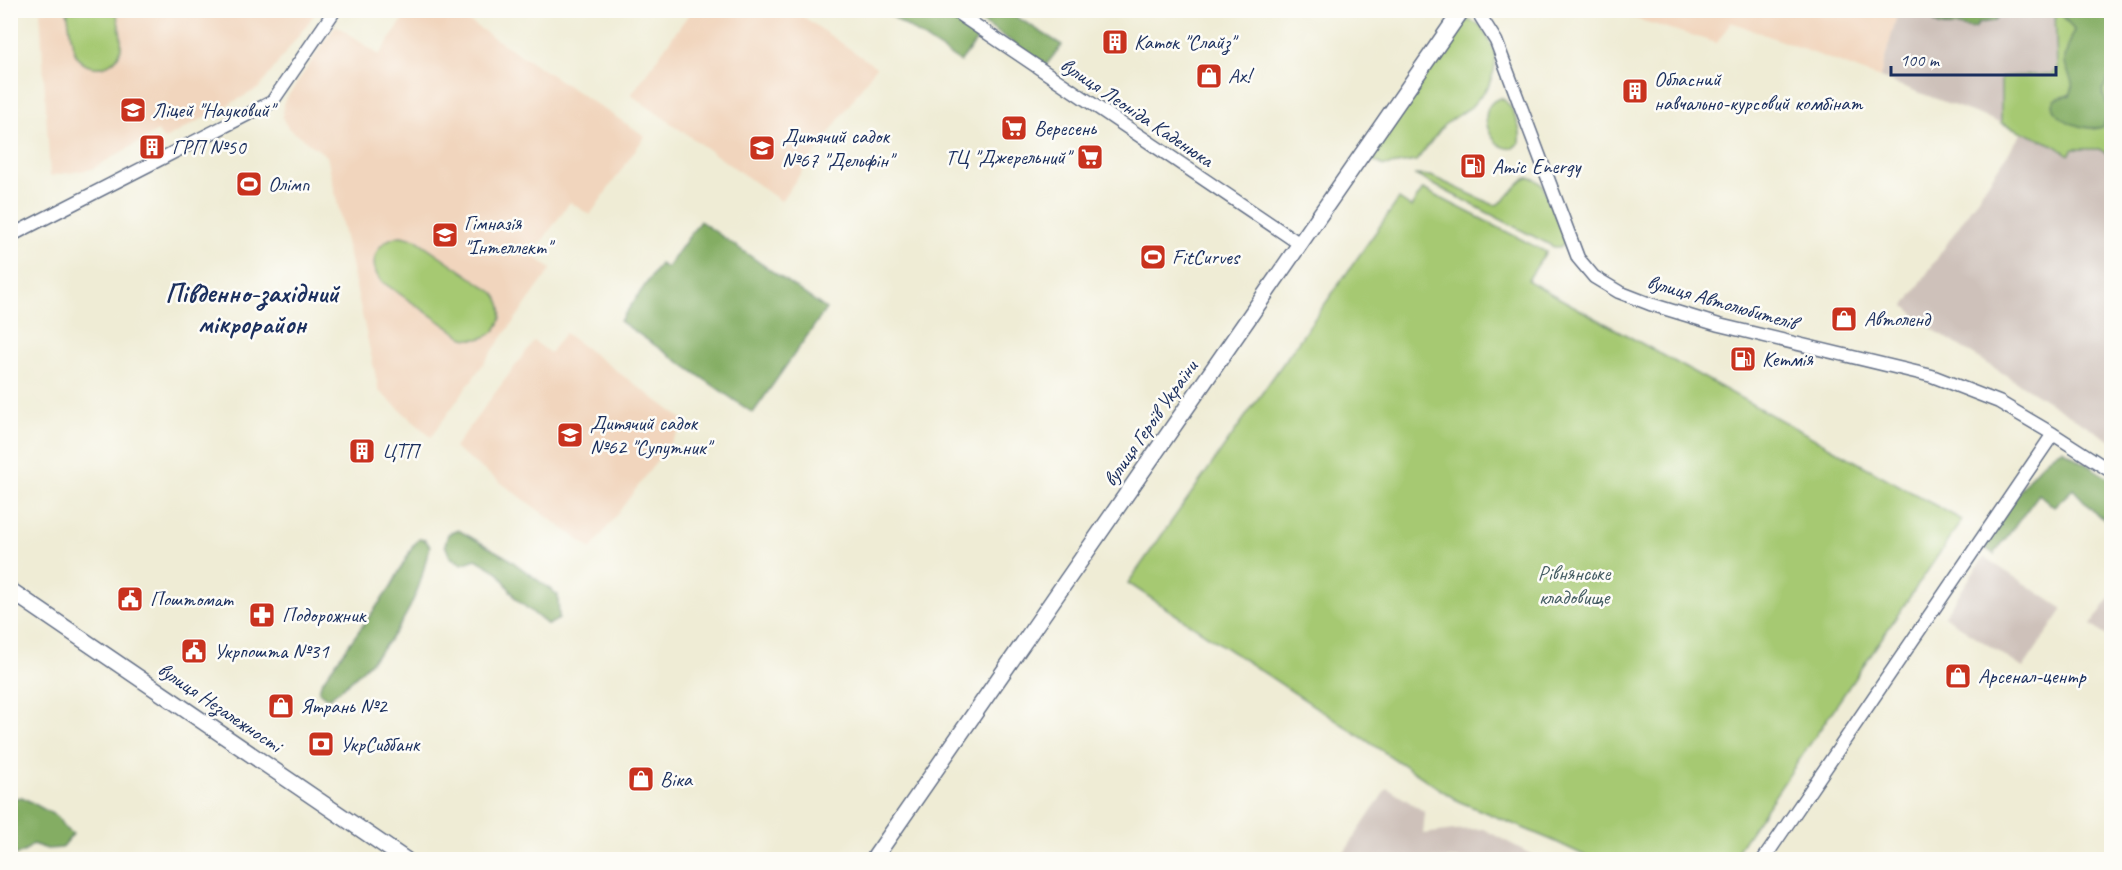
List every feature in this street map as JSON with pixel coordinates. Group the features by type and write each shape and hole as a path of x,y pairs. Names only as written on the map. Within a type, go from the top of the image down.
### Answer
{"main road":[{"name":"вулиця Героїв України","path":"873,860 1462,10"},
{"name":"вулиця Незалежності","path":"10,590 406,860"}],"street":[{"path":"10,236 272,102 335,10"},
{"name":"вулиця Леоніда Каденюка","path":"953,10 1300,244"},
{"name":"вулиця Автолюбителів","path":"1472,10 1479,14 1497,41 1578,258 1594,277 1650,304 1719,325 1932,376 2000,402 2112,472"},
{"path":"1763,860 2054,434"}],"shaded area":[{"name":"Ліцей \"Науковий\"","path":"40,11 317,11 259,88 163,140 158,131 92,169 50,176"},
{"name":"Гімназія \"Інтеллект\"","path":"409,11 453,11 645,136 590,215 570,202 532,255 551,269 431,437 379,391 327,156 288,128 282,117 284,102 336,25 379,55"},
{"name":"Дитячий садок №67 \"Дельфін\"","path":"691,11 795,11 876,67 781,201 631,95"},
{"path":"1609,11 1898,11 1880,78 1731,22 1717,43"},
{"path":"1898,11 2055,11 2057,69 2052,74 2001,77 2001,123 1880,78"},
{"path":"2023,131 2054,145 2068,155 2072,149 2099,149 2111,156 2111,441 1926,325 1905,306"},
{"name":"Дитячий садок №62 \"Супутник\"","path":"565,333 686,422 591,549 454,448 534,341 550,353"},
{"path":"1984,557 2063,609 2023,668 1944,616"},
{"path":"2110,598 2112,599 2111,639 2091,625"},
{"path":"1387,788 1425,812 1423,834 1483,829 1540,859 1340,859"}],"green space":[{"path":"67,11 116,11 121,34 121,48 114,61 102,67 95,67 88,66 77,57"},
{"path":"884,11 941,11 980,36 960,62"},
{"path":"966,11 1007,11 1062,45 1046,65"},
{"path":"1927,11 1998,11 1998,17 1994,21 1979,23 1975,28 1945,26 1933,20"},
{"path":"2055,11 2063,11 2063,16 2074,30 2065,59 2073,81 2073,89 2058,116 2094,129 2102,127 2109,110 2102,91 2111,73 2111,156 2099,149 2073,149 2069,155 2054,145 2001,123 2001,77 2052,74 2057,69"},
{"path":"2063,11 2111,11 2111,73 2102,91 2109,110 2103,127 2089,128 2073,124 2059,116 2055,110 2053,104 2056,99 2070,95 2072,90 2065,58 2074,30 2063,16"},
{"path":"1469,20 1482,26 1495,52 1494,71 1488,87 1471,107 1444,125 1416,161 1384,166 1372,160 1372,153 1461,24"},
{"path":"1501,98 1513,111 1518,124 1520,142 1513,148 1497,143 1488,127 1486,118 1488,109 1492,102"},
{"path":"1415,175 1431,176 1494,205 1506,198 1523,180 1535,179 1543,186 1564,243 1560,247 1554,247"},
{"name":"Рівнянське кладовище","path":"1423,189 1546,252 1528,280 1532,283 1962,520 1732,859 1592,859 1458,801 1128,583 1399,199 1411,207"},
{"path":"700,221 826,309 753,413 620,321 660,264 667,268"},
{"path":"401,236 415,239 494,293 499,302 501,319 491,333 484,338 464,338 381,281 375,266 377,252 386,242"},
{"path":"2062,449 2111,480 2111,521 2098,516 2073,489 2054,507 2039,494 1994,554 1985,548 2028,480 2050,457"},
{"path":"458,530 506,557 558,595 559,619 548,625 516,599 498,572 476,559 462,564 450,557 445,545 448,534"},
{"path":"419,539 425,540 430,546 419,586 401,623 381,650 357,675 330,698 325,697 319,692 321,683 390,588"},
{"path":"22,797 58,817 63,826 73,834 62,848 47,849 33,844 24,852 11,856 11,799"}],"place":[{"name":"Каток \"Слайз\"","path":"1115,42"},
{"name":"Ах!","path":"1209,76"},
{"name":"Обласний навчально-курсовий комбінат","path":"1635,91"},
{"name":"Ліцей \"Науковий\"","path":"133,110"},
{"name":"Вересень","path":"1014,128"},
{"name":"ГРП №50","path":"152,147"},
{"name":"Дитячий садок №67 \"Дельфін\"","path":"762,148"},
{"name":"ТЦ \"Джерельний\"","path":"1090,157"},
{"name":"Amic Energy","path":"1473,166"},
{"name":"Олімп","path":"249,184"},
{"name":"Гімназія \"Інтеллект\"","path":"445,235"},
{"name":"FitCurves","path":"1153,257"},
{"name":"Автоленд","path":"1844,319"},
{"name":"Кетмія","path":"1743,359"},
{"name":"Дитячий садок №62 \"Супутник\"","path":"570,435"},
{"name":"ЦТП","path":"362,451"},
{"name":"Поштомат","path":"130,599"},
{"name":"Подорожник","path":"262,615"},
{"name":"Укрпошта №31","path":"194,651"},
{"name":"Арсенал-центр","path":"1958,676"},
{"name":"Ятрань №2","path":"281,706"},
{"name":"УкрСиббанк","path":"321,744"},
{"name":"Віка","path":"641,779"}],"district":[{"name":"Південно-західний мікрорайон","path":"252,308"}]}
